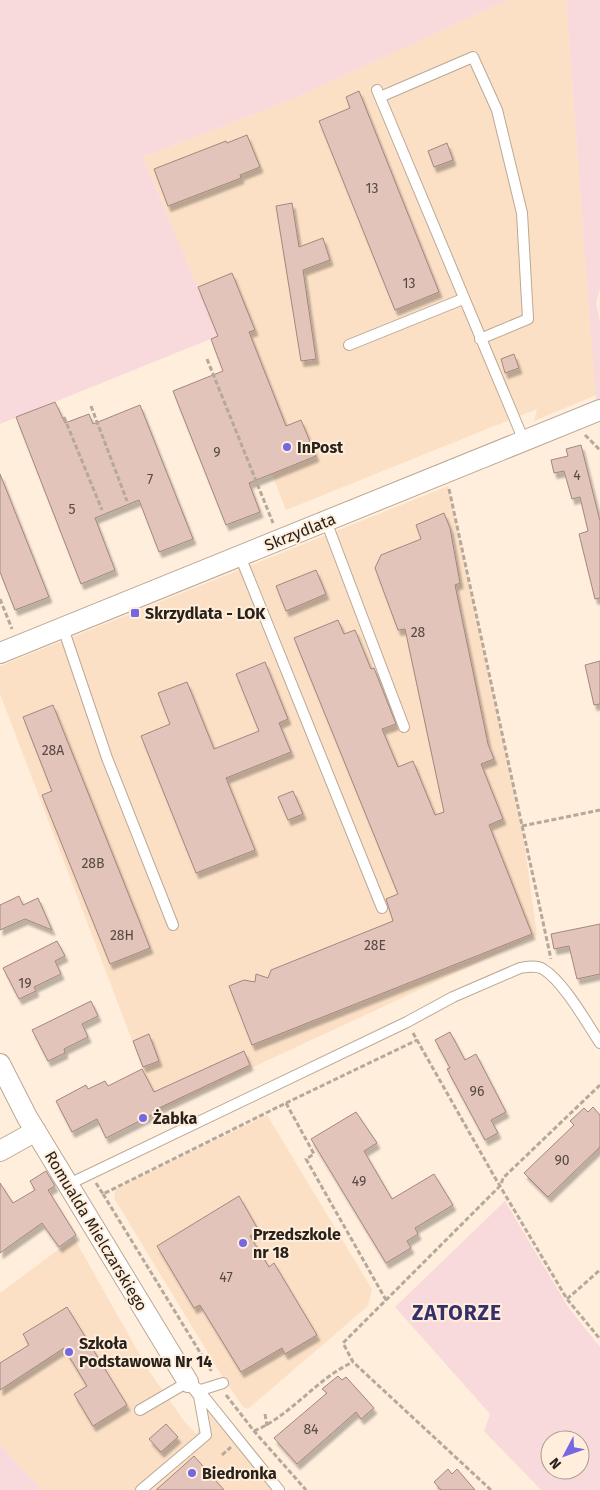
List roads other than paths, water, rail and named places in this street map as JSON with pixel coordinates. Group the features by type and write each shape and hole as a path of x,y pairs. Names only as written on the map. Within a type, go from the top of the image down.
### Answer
{"street":[{"name":"Skrzydlata","path":"0,653 444,473 599,413"},
{"name":"Romualda Mielczarskiego","path":"0,1064 36,1130 111,1257 195,1386"},
{"path":"0,1151 36,1130"}],"lane":[{"path":"480,339 528,319 522,213 497,110 473,57 378,94 480,339 524,441"},
{"path":"349,345 464,299"},
{"path":"326,521 404,727"},
{"path":"240,556 382,908"},
{"path":"63,628 107,758 173,924"},
{"path":"69,1184 407,1022 453,997 520,968 532,966 542,969 564,991 600,1043"},
{"path":"140,1410 195,1386 221,1383"},
{"path":"195,1386 279,1490"},
{"path":"141,1490 206,1436 199,1396 195,1386"}],"place":[{"name":"InPost","path":"287,447"},
{"name":"Skrzydlata - LOK","path":"135,613"},
{"name":"Żabka","path":"143,1118"},
{"name":"Przedszkole nr 18","path":"243,1243"},
{"name":"Szkoła Podstawowa Nr 14","path":"69,1352"},
{"name":"Biedronka","path":"192,1473"}],"district":[{"name":"ZATORZE","path":"457,1313"}]}
